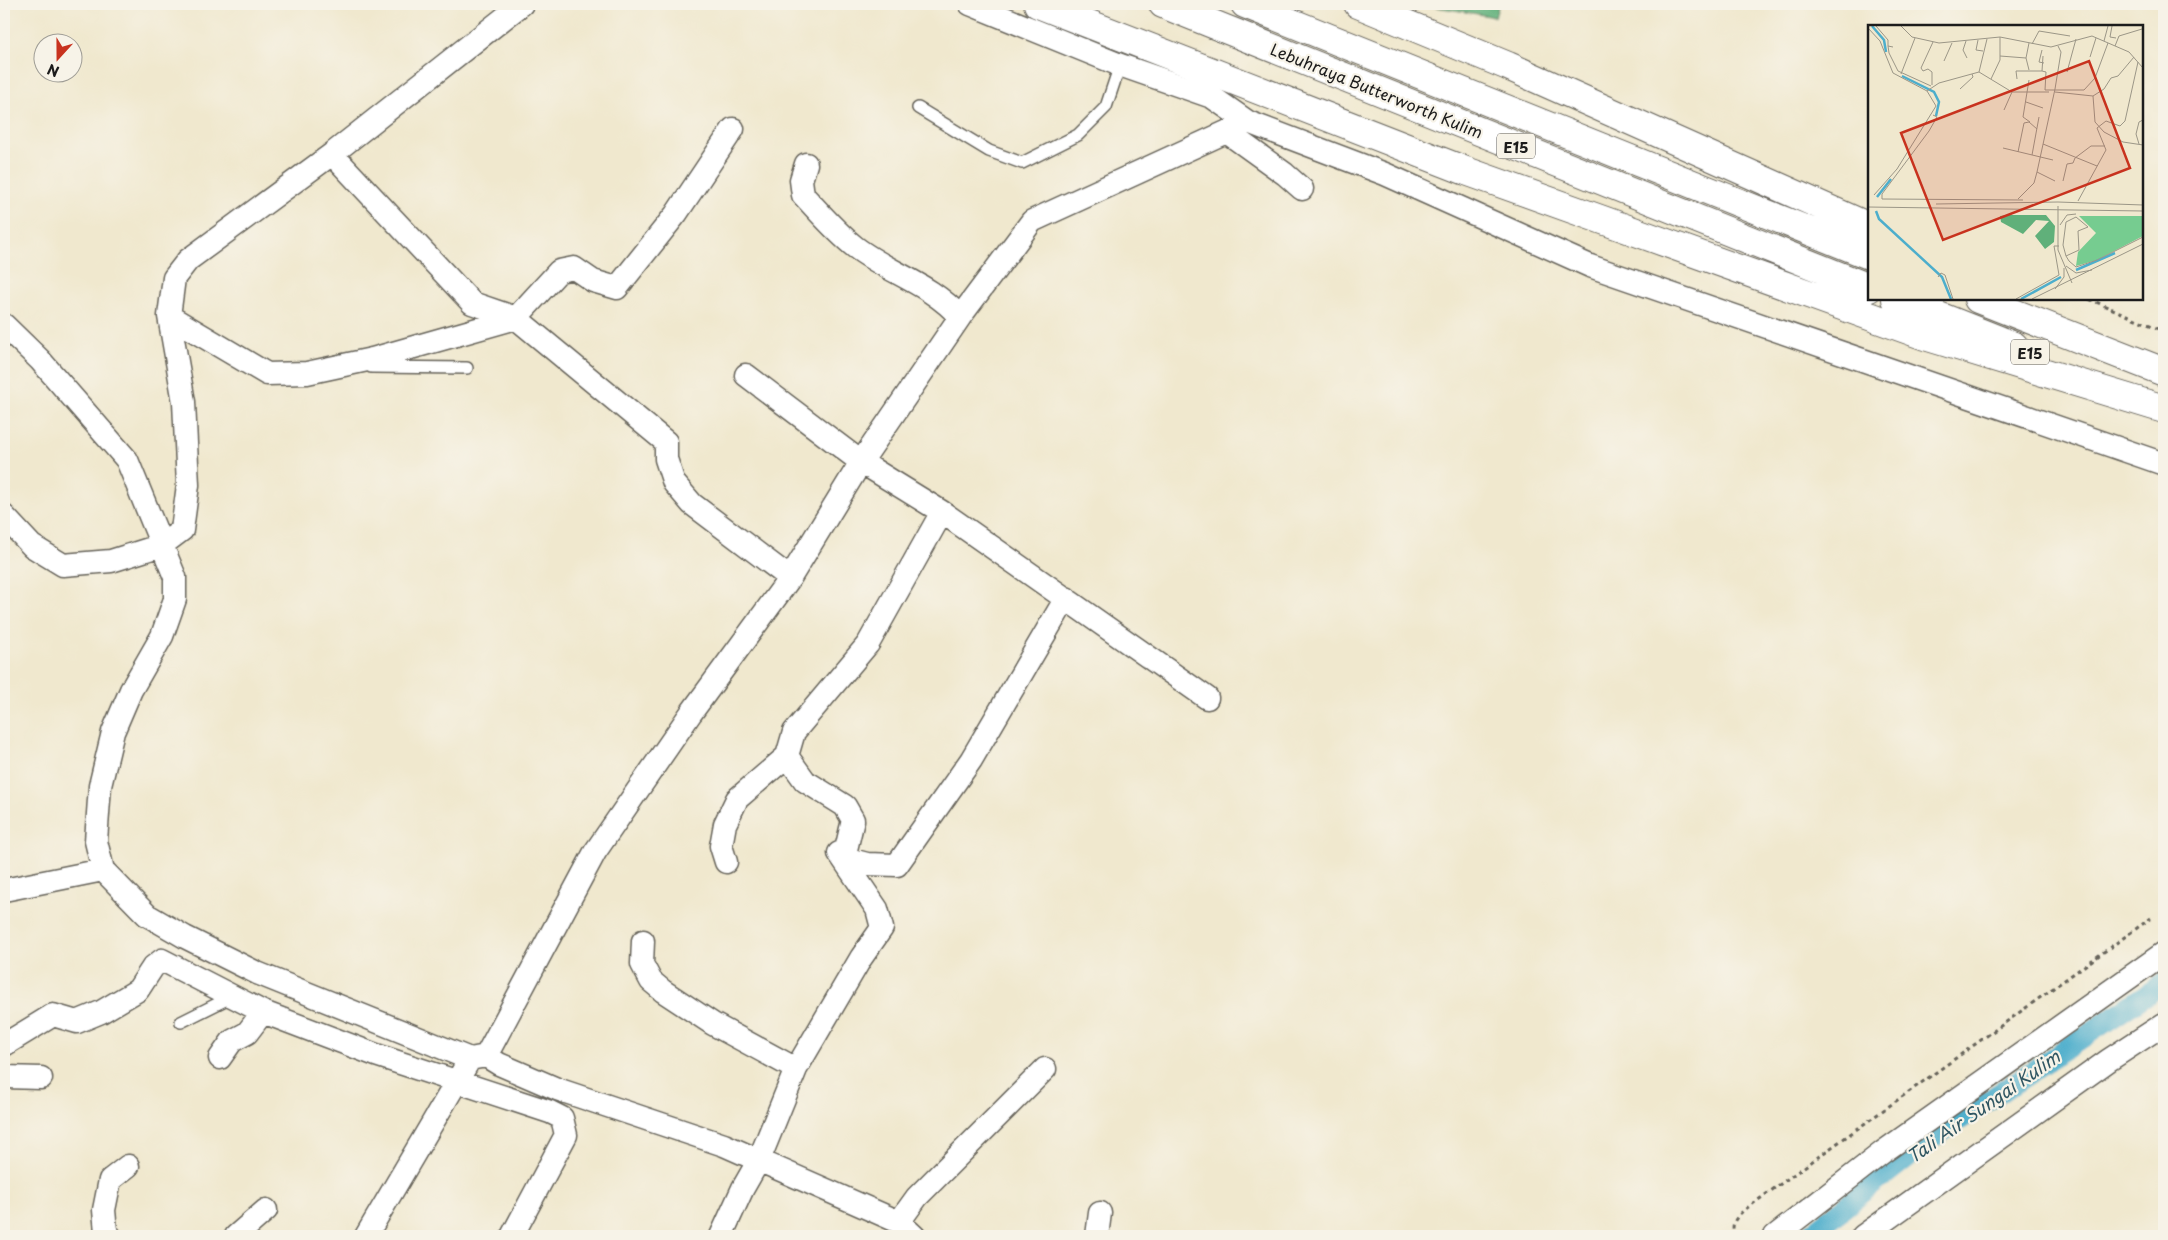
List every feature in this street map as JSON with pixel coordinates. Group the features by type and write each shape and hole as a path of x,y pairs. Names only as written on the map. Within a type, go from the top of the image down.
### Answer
{"highway":[{"path":"1038,4 1466,171 1925,336 2164,409"},
{"name":"Lebuhraya Butterworth Kulim","path":"1163,4 1868,288"},
{"name":"Lebuhraya Butterworth Kulim","path":"1245,4 1868,255"},
{"path":"1358,4 1508,66 1868,227"},
{"name":"E15","path":"1899,300 2164,405"},
{"name":"E15","path":"1981,300 2164,372"},
{"path":"2026,300 2164,367"}],"street":[{"path":"4,516 32,546 63,565 111,562 160,546 182,530 188,485 184,402 169,316 174,278 188,260 332,154 522,4"},
{"path":"970,4 1120,65 1212,97 1248,122 1385,174 1590,266 2164,464"},
{"path":"366,1236 455,1081 478,1057 595,852 691,713 790,578 862,462 960,317 1032,221 1248,122"},
{"path":"169,316 268,374 307,373 516,318 560,271 574,268 594,280 617,288 676,214 733,129"},
{"path":"1228,132 1285,174 1302,189"},
{"path":"332,154 472,303 516,318 666,442 666,459 674,483 692,504 790,578"},
{"path":"806,164 802,180 803,195 854,246 945,301 960,317"},
{"path":"4,325 40,360 127,460 160,546 175,577 175,600 162,636 131,690 113,732 100,786 96,841 103,870 147,915 185,937 257,973 499,1064 557,1089 724,1145 906,1229 917,1196 1045,1068"},
{"path":"746,375 862,462 942,512 1207,698"},
{"path":"726,862 720,846 725,824 737,799 787,756 794,732 868,644 942,512"},
{"path":"839,852 867,864 897,865 970,760 1066,598"},
{"path":"787,756 805,781 845,806 853,820 839,852"},
{"path":"721,1236 743,1188 759,1160 796,1069 861,958 882,928 877,909 839,852"},
{"path":"4,890 103,870"},
{"path":"643,942 642,964 651,981 663,992 713,1024 796,1069"},
{"path":"1775,1236 1883,1152 2164,953"},
{"path":"4,1045 53,1015 77,1022 101,1012 138,990 153,967 162,960 262,1012 562,1118 566,1135 512,1236"},
{"path":"220,1058 232,1041 247,1033 262,1012"},
{"path":"1863,1236 2109,1060 2164,1024"},
{"path":"4,1077 41,1078"},
{"path":"110,1236 106,1232 104,1210 110,1180 128,1166"},
{"path":"236,1236 266,1210"},
{"path":"1097,1236 1100,1213"}],"lane":[{"path":"918,108 989,152 1022,163 1078,135 1106,107 1120,65"},
{"path":"339,366 467,368"},
{"path":"182,1022 232,996"}],"path":[{"path":"2091,300 2164,331"},
{"path":"1736,1236 1733,1225 1737,1217 1747,1208 2152,918"}],"green space":[{"path":"1418,4 1499,4 1495,17"}],"waterway":[{"name":"Tali Air Sungai Kulim","path":"1808,1236 1928,1141 2164,983"}]}
